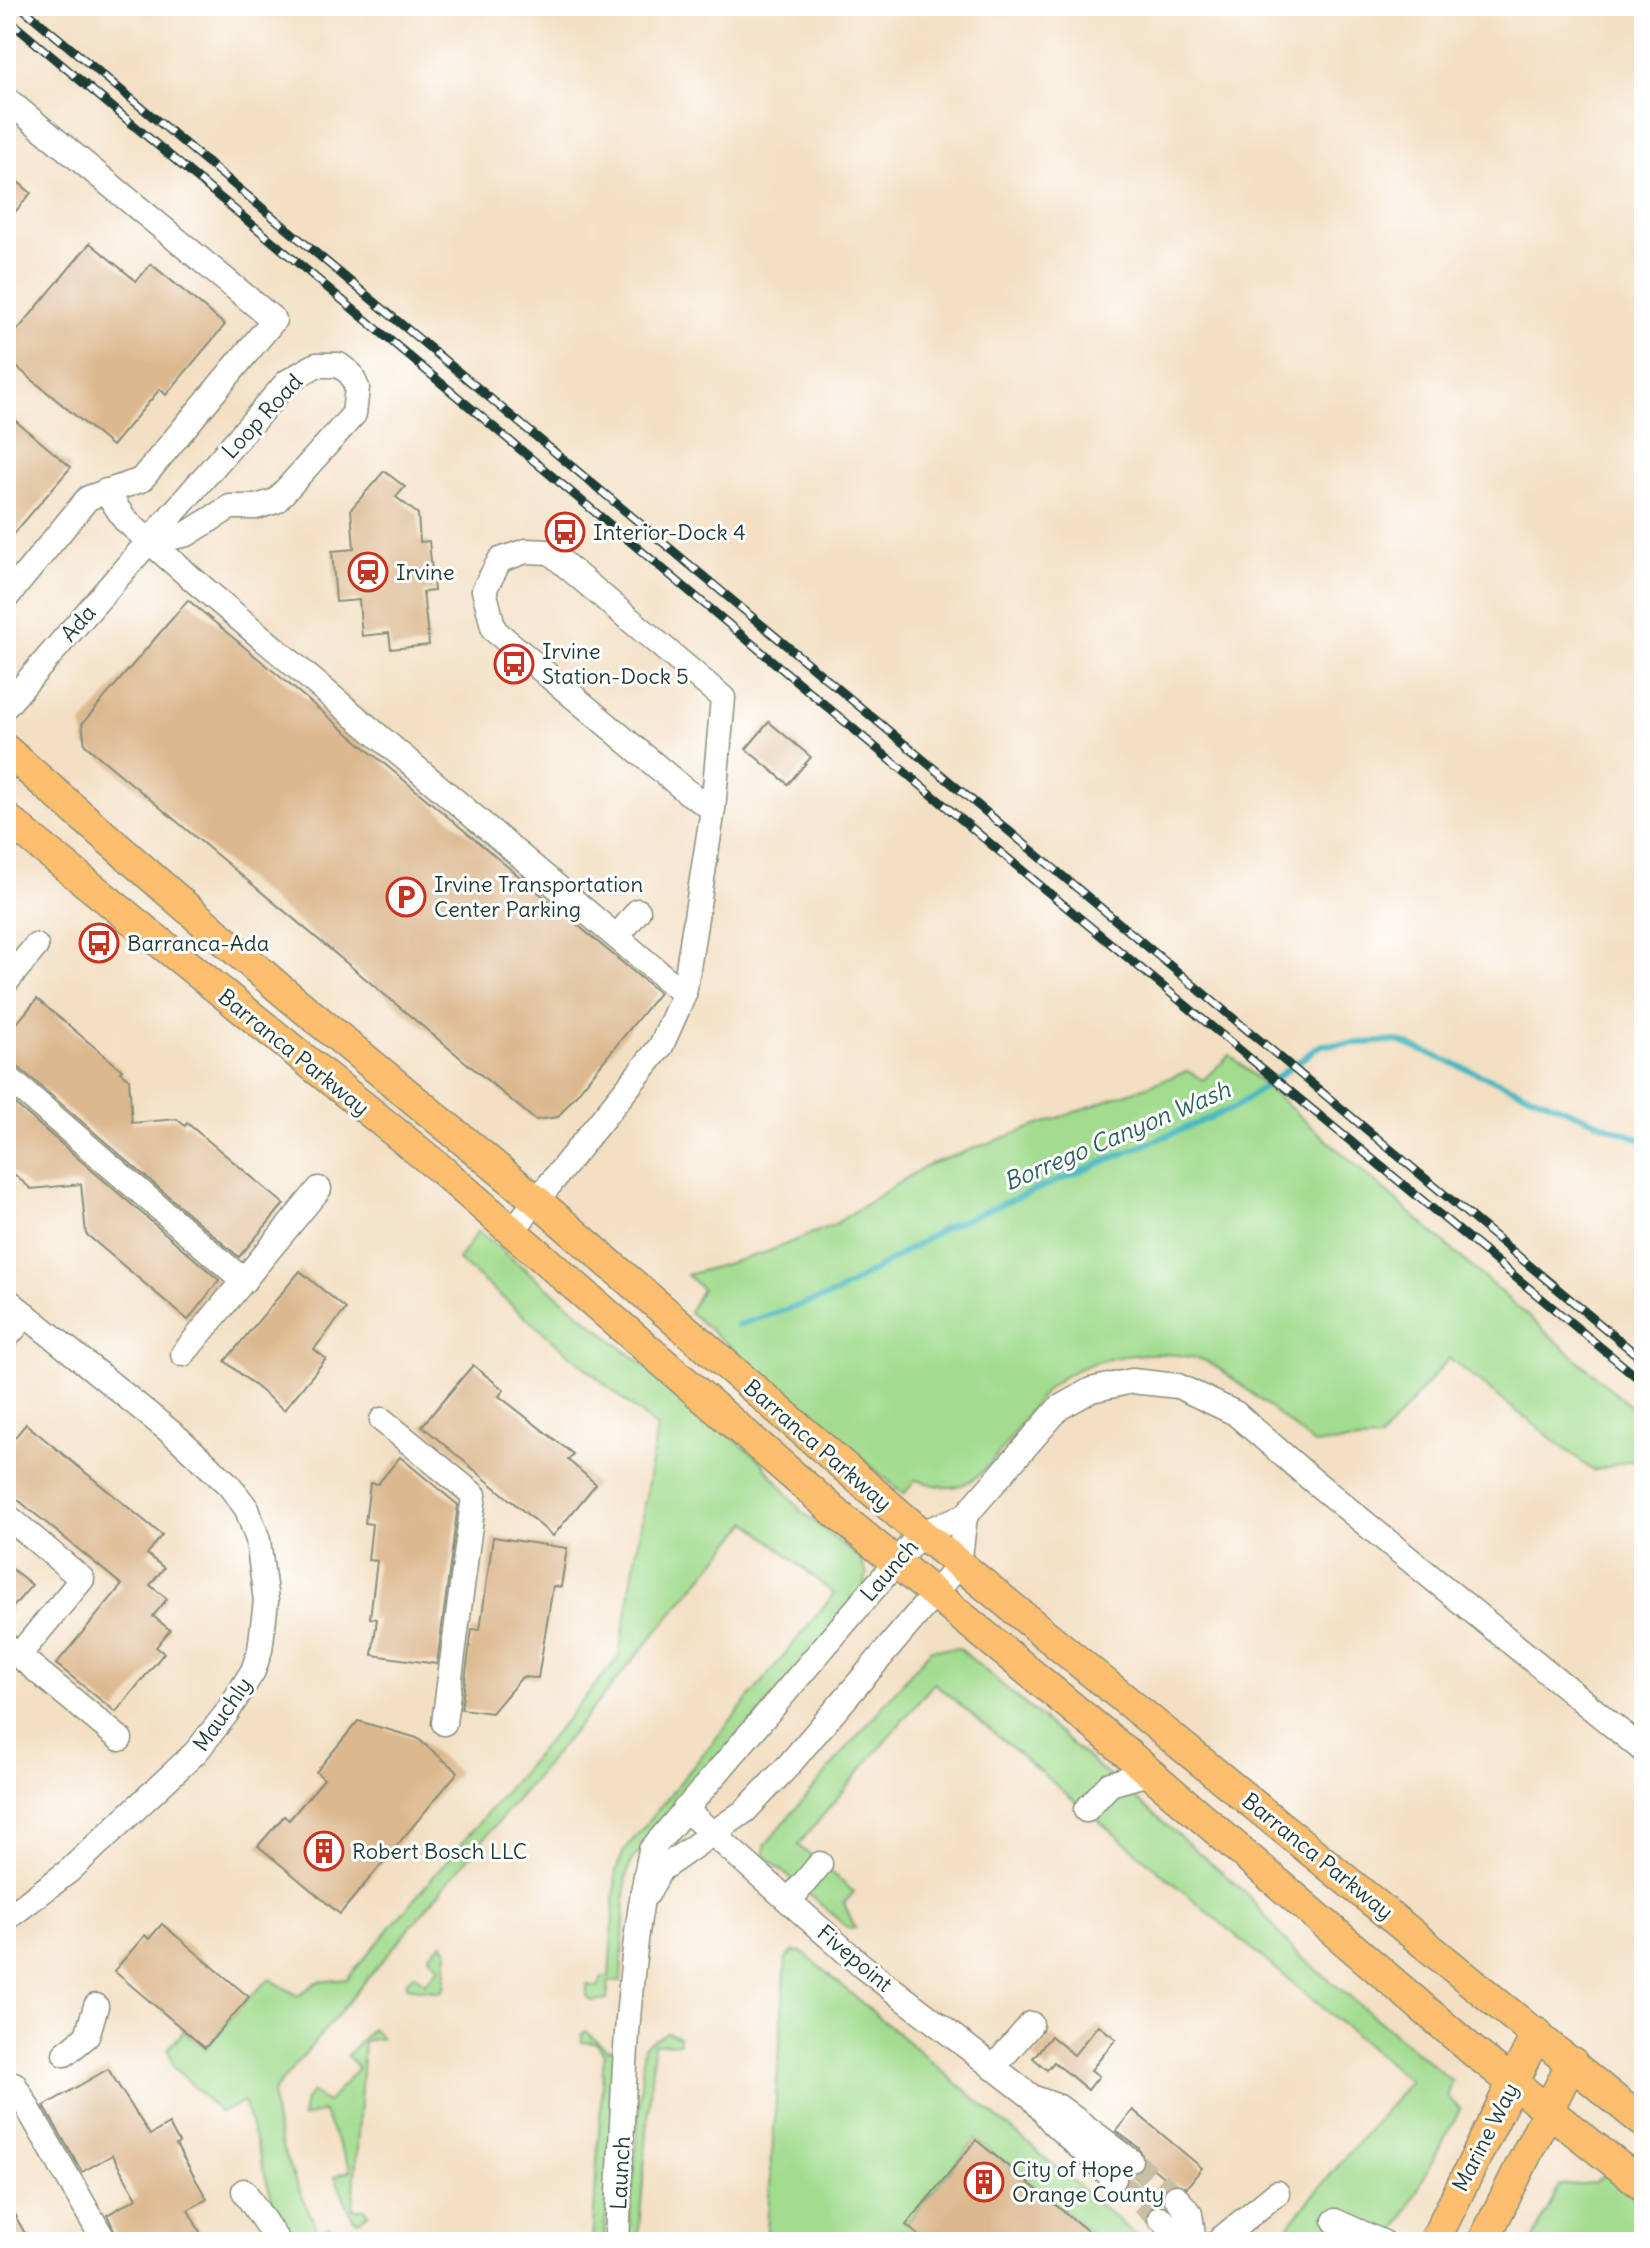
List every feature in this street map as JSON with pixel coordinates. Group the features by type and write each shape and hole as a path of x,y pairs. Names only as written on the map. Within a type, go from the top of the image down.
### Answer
{"main road":[{"name":"Barranca Parkway","path":"6,750 279,988 537,1201 959,1565 1644,2123"},
{"name":"Barranca Parkway","path":"6,818 513,1230 632,1337 1512,2083 1644,2186"},
{"name":"Marine Way","path":"1434,2242 1537,2033"},
{"name":"Marine Way","path":"1483,2242 1572,2062"}],"street":[{"path":"6,99 274,320 141,480 88,498 6,598"},
{"name":"Loop Road","path":"316,365 339,365 351,374 357,388 354,414 276,501 256,507 230,507 187,534 150,542 287,382 316,365"},
{"path":"106,491 125,520 437,795 684,994"},
{"name":"Ada","path":"6,706 150,542"},
{"path":"513,1230 661,1046 684,994 713,809 723,698 550,552 526,551 500,560 484,590 494,630 686,791 713,809"},
{"path":"617,937 638,911"},
{"path":"6,982 36,946"},
{"path":"6,1076 244,1281"},
{"path":"183,1354 319,1189"},
{"name":"Mauchly","path":"6,1299 178,1438 229,1485 247,1509 258,1540 266,1601 260,1650 253,1671 226,1714 196,1752 69,1871 6,1919"},
{"path":"6,1338 26,1315"},
{"path":"959,1565 965,1516 1059,1408 1091,1390 1132,1381 1178,1386 1235,1413 1644,1751"},
{"path":"382,1420 474,1495 444,1723"},
{"path":"6,1515 82,1579 12,1650 120,1739"},
{"name":"Launch","path":"617,2242 628,2017 638,1913 651,1850 921,1533 965,1516"},
{"name":"Launch","path":"638,1913 660,1870 745,1811 787,1767 959,1565"},
{"path":"1086,1810 1110,1784 1149,1773"},
{"name":"Fivepoint","path":"685,1809 862,1966 1032,2097 1059,2107 1122,2169"},
{"path":"789,1901 820,1864"},
{"path":"65,2054 87,2036 96,2006"},
{"path":"993,2068 1031,2024"},
{"path":"14,2084 105,2242"},
{"path":"244,2191 278,2242"},
{"path":"1217,2242 1277,2193"},
{"path":"1176,2197 1190,2214 1193,2242"},
{"path":"1160,2218 1193,2242"},
{"path":"1335,2221 1382,2242"}],"green space":[{"path":"1230,1055 1644,1418 1644,1457 1593,1471 1449,1358 1379,1440 1314,1444 1212,1364 1185,1356 1145,1354 1085,1366 1052,1385 994,1460 966,1483 947,1487 915,1480 904,1494 689,1312 702,1289 687,1275 767,1252 835,1224 925,1166 1188,1071 1203,1080"},
{"path":"478,1231 760,1460 801,1511 860,1559 867,1575 861,1596 631,1861 626,1879 621,1981 609,1981 607,1999 592,2001 587,1997 587,1985 598,1987 602,1977 609,1977 616,1870 624,1851 834,1594 748,1522 273,2092 282,2146 318,2231 330,2226 339,2239 347,2241 306,2242 263,2207 259,2200 272,2199 244,2102 220,2113 174,2067 168,2049 184,2031 205,2048 249,1997 270,1979 298,1996 317,1982 347,1979 619,1657 657,1428 458,1260"},
{"path":"959,1648 1246,1893 1294,1951 1452,2081 1447,2097 1460,2109 1390,2242 1288,2242 1280,2235 1410,2081 934,1683 798,1845 854,1892 844,1903 855,1928 849,1929 765,1856 765,1845 931,1649"},
{"path":"442,1943 448,1951 444,1988 440,1992 407,1987 406,1982 414,1974 425,1983 440,1967 429,1955"},
{"path":"794,1951 802,1952 1144,2242 1101,2242 976,2140 906,2224 927,2242 766,2242 786,1959"},
{"path":"372,2029 382,2038 364,2041 353,2209 365,2209 369,2213 359,2221 353,2219 335,2176 351,2170 323,2111 302,2118 305,2100 312,2092 327,2103 358,2068 347,2055"},
{"path":"586,2031 607,2050 614,2049 618,2059 604,2242 592,2242 604,2054 596,2043 582,2042 582,2034"},
{"path":"667,2032 679,2037 679,2043 654,2044 638,2242 628,2242 644,2046"},
{"path":"1605,2174 1644,2205 1644,2242 1532,2242 1559,2186 1593,2183"}],"building":[{"path":"6,172 31,193 6,223"},
{"path":"90,243 136,281 151,264 225,325 166,395 160,389 112,446 6,358 6,344"},
{"path":"6,413 71,467 6,543"},
{"path":"384,471 405,487 396,497 418,514 420,542 429,541 434,591 423,592 429,645 391,649 389,633 362,636 359,600 336,602 332,551 354,549 351,509"},
{"name":"Irvine Transportation Center Parking","path":"188,600 659,993 558,1117 535,1120 85,745 82,724"},
{"path":"769,722 811,757 788,784 746,749"},
{"path":"37,999 129,1079 132,1123 177,1119 185,1126 187,1123 284,1204 239,1257 16,1065 6,1061 6,1036"},
{"path":"6,1096 219,1280 188,1320 86,1234 81,1184 31,1189 6,1167"},
{"path":"300,1271 346,1309 314,1349 326,1359 284,1410 225,1361"},
{"path":"473,1365 504,1390 499,1396 573,1454 568,1460 596,1484 553,1536 422,1426"},
{"path":"26,1424 162,1535 147,1554 164,1568 150,1585 167,1599 153,1616 170,1630 156,1647 164,1653 116,1712 56,1664 122,1585 6,1490 6,1448"},
{"path":"400,1457 458,1505 437,1664 372,1655 377,1619 370,1618 377,1561 368,1560 372,1524 365,1523 370,1483 378,1484"},
{"path":"493,1537 567,1548 561,1587 553,1586 538,1678 522,1677 492,1713 461,1709 472,1629 480,1630"},
{"path":"6,1564 32,1585 6,1615"},
{"path":"358,1721 417,1738 458,1772 340,1914 258,1846 284,1816 289,1820 324,1779 316,1772"},
{"path":"162,1924 249,1997 205,2048 114,1971 145,1935 149,1939"},
{"path":"1098,2025 1116,2039 1091,2070 1099,2076 1088,2090 1054,2062 1047,2070 1033,2058 1051,2036 1074,2055"},
{"path":"108,2069 150,2135 169,2124 179,2143 176,2145 207,2199 188,2210 200,2232 183,2242 120,2242 107,2215 137,2198 112,2155 82,2172 44,2106"},
{"path":"1133,2110 1202,2168 1187,2187 1171,2183 1145,2162 1139,2148 1116,2131"},
{"name":"City of Hope Orange County","path":"976,2140 1101,2242 927,2242 906,2225"},
{"path":"6,2200 30,2242 6,2242"}],"waterway":[{"name":"Borrego Canyon Wash","path":"738,1325 835,1294 944,1228 1236,1107 1321,1045 1398,1041 1644,1141"}],"tunnel":[{"path":"1130,2160 1176,2197"},
{"path":"1114,2179 1160,2218"}],"railway":[{"path":"20,6 1644,1361"},
{"path":"6,18 1036,882 1644,1383"}],"place":[{"name":"Interior-Dock 4","path":"565,532"},
{"name":"Irvine","path":"368,572"},
{"name":"Irvine Station-Dock 5","path":"514,664"},
{"name":"Irvine Transportation Center Parking","path":"406,897"},
{"name":"Barranca-Ada","path":"99,943"},
{"name":"Robert Bosch LLC","path":"324,1851"},
{"name":"City of Hope Orange County","path":"984,2182"}]}
